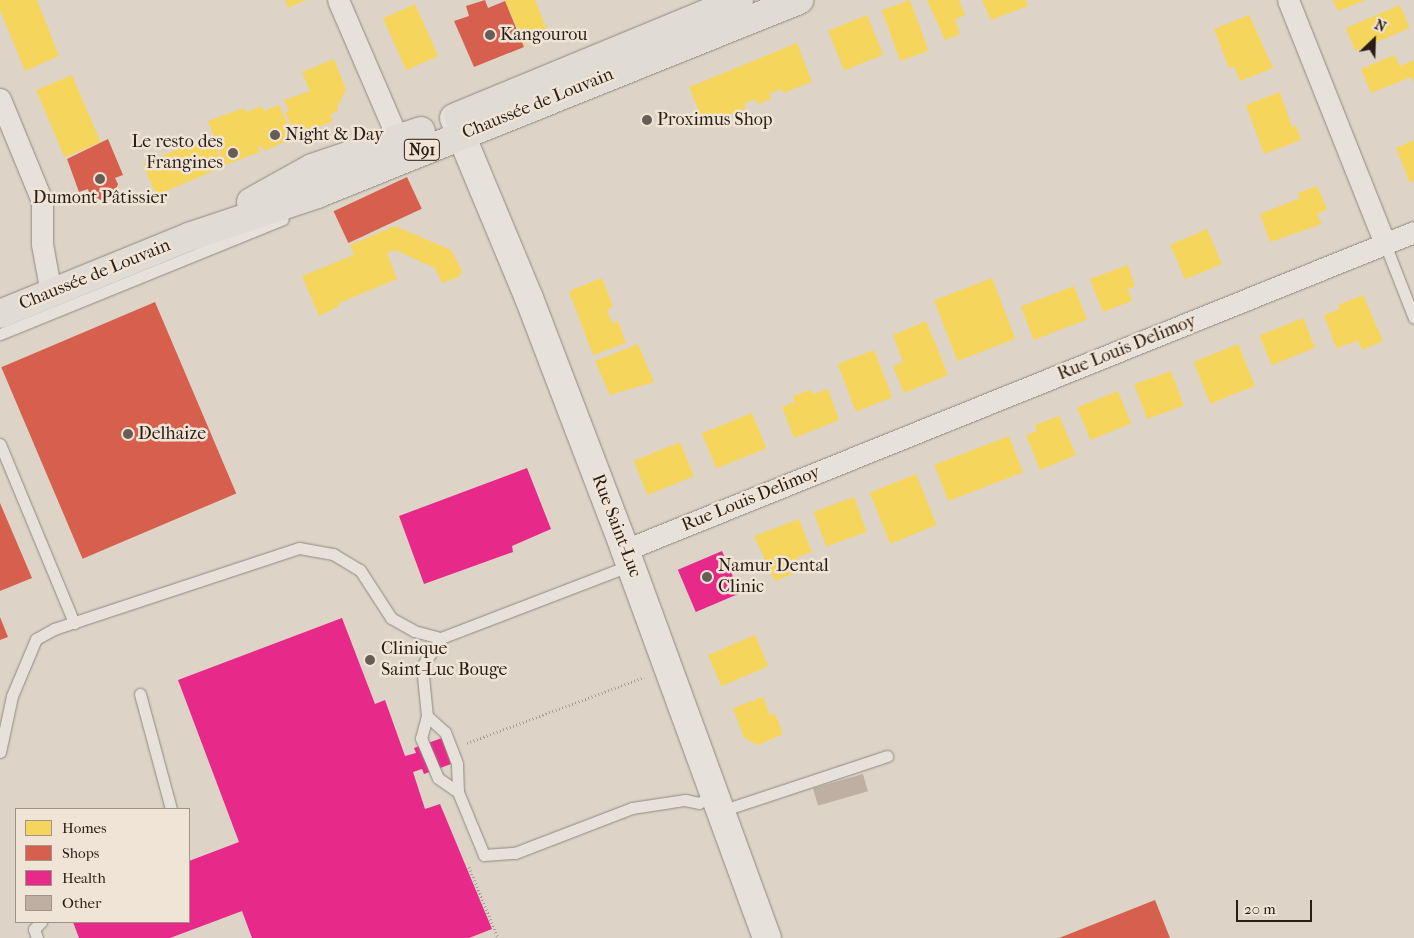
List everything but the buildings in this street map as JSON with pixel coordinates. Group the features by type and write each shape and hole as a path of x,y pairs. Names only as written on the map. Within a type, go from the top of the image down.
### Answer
{"main road":[{"name":"Chaussée de Louvain","path":"460,133 739,0"},
{"name":"Chaussée de Louvain","path":"0,314 191,236 316,194 402,149 460,133 799,0"}],"street":[{"path":"338,0 402,149"},
{"path":"1288,0 1385,244"},
{"path":"0,99 42,201 42,244 51,293"},
{"name":"Rue Saint-Luc","path":"460,133 529,298 628,557 766,938"},
{"name":"Rue Louis Delimoy","path":"628,557 1414,232"}],"lane":[{"path":"0,334 460,133"},
{"path":"1385,244 1414,318"},
{"path":"0,444 74,623"},
{"path":"0,752 12,696 36,639 74,623 299,548 333,554 360,570 391,618 414,631 441,638"},
{"path":"458,792 438,778 421,738 427,716 422,666 441,638 628,557"},
{"path":"140,694 171,808"},
{"path":"0,698 12,696"},
{"path":"427,716 445,732 452,748 457,764 458,792 484,855 515,853 632,808 685,800 699,803 718,803 887,756"},
{"path":"37,938 34,929 39,923"}],"path":[{"path":"452,748 668,667"}],"place":[{"name":"Kangourou","path":"490,35"},
{"name":"Proximus Shop","path":"647,120"},
{"name":"Night & Day","path":"275,135"},
{"name":"Le resto des Frangines","path":"233,153"},
{"name":"Dumont Pâtissier","path":"100,179"},
{"name":"Delhaize","path":"128,434"},
{"name":"Namur Dental Clinic","path":"707,577"},
{"name":"Clinique Saint-Luc Bouge","path":"370,660"}]}
